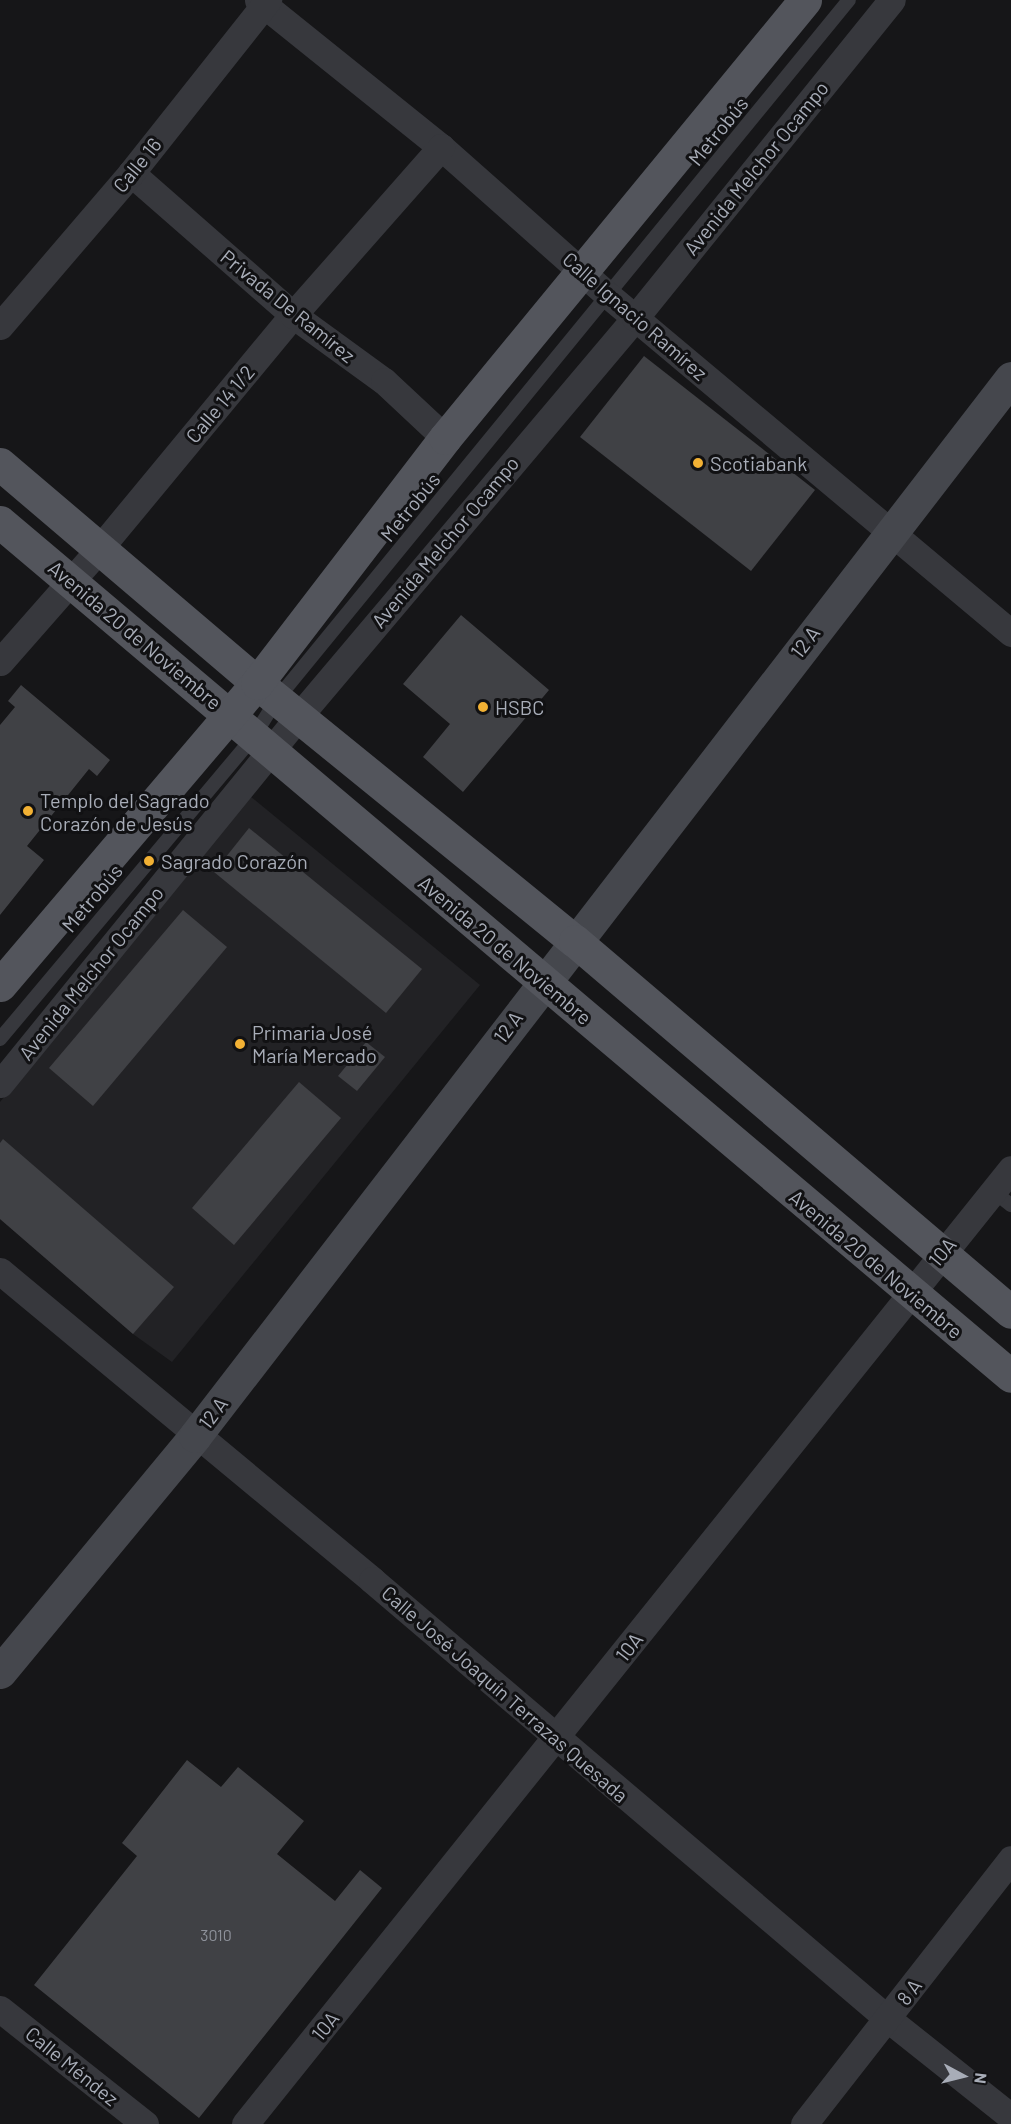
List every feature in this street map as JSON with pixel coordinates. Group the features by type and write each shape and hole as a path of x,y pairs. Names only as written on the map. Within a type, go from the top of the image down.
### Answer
{"main road":[{"name":"Avenida Melchor Ocampo","path":"0,985 252,733 278,699 445,438 805,0"},
{"name":"12 A","path":"0,1672 195,1437 543,982 1011,378"},
{"path":"0,464 278,699 575,941 940,1254 1011,1312"},
{"name":"Avenida 20 de Noviembre","path":"0,522 252,733 908,1293 1011,1376"}],"street":[{"name":"Avenida Melchor Ocampo","path":"0,1084 278,699 635,318 892,0"},
{"name":"Calle Ignacio Ramírez","path":"263,2 441,147 609,296 1011,633"},
{"name":"Calle 16","path":"0,326 131,173 263,2"},
{"name":"Calle 14 1/2","path":"0,662 70,579 100,548 293,315 441,147"},
{"name":"Privada De Ramírez","path":"131,173 293,315 384,381 445,438"},
{"name":"10A","path":"246,2124 557,1739 908,1293 940,1254 1002,1198 1011,1169"},
{"name":"Calle José Joaquín Terrazas Quesada","path":"0,1271 195,1437 372,1580 888,2019 1011,2117"},
{"name":"8 A","path":"804,2124 1011,1859"},
{"name":"Calle Méndez","path":"0,2009 145,2124"}],"lane":[{"name":"Metrobús","path":"278,699 849,0"},
{"name":"Metrobús","path":"0,1039 252,733"}],"shaded area":[{"name":"Primaria José María Mercado","path":"250,796 480,985 172,1362 133,1334 0,1219 0,1102"}],"building":[{"name":"Scotiabank","path":"644,356 815,490 751,571 580,437"},
{"name":"HSBC","path":"461,615 549,690 463,792 423,757 450,724 403,684"},
{"name":"Templo del Sagrado Corazón de Jesús","path":"21,685 110,760 97,776 89,769 27,846 44,860 0,915 0,725 15,707 8,701"},
{"path":"249,828 422,969 386,1013 214,872"},
{"path":"183,910 227,947 93,1106 49,1068"},
{"path":"366,1042 385,1057 357,1091 338,1076"},
{"path":"299,1082 341,1118 234,1245 192,1208"},
{"path":"3,1139 174,1287 133,1334 0,1219 0,1143"},
{"path":"187,1760 221,1787 238,1767 304,1821 277,1854 335,1901 360,1870 382,1888 199,2118 34,1985 137,1856 122,1843"}],"place":[{"name":"Scotiabank","path":"698,463"},
{"name":"HSBC","path":"483,707"},
{"name":"Templo del Sagrado Corazón de Jesús","path":"28,811"},
{"name":"Sagrado Corazón","path":"149,861"},
{"name":"Primaria José María Mercado","path":"240,1044"}]}
